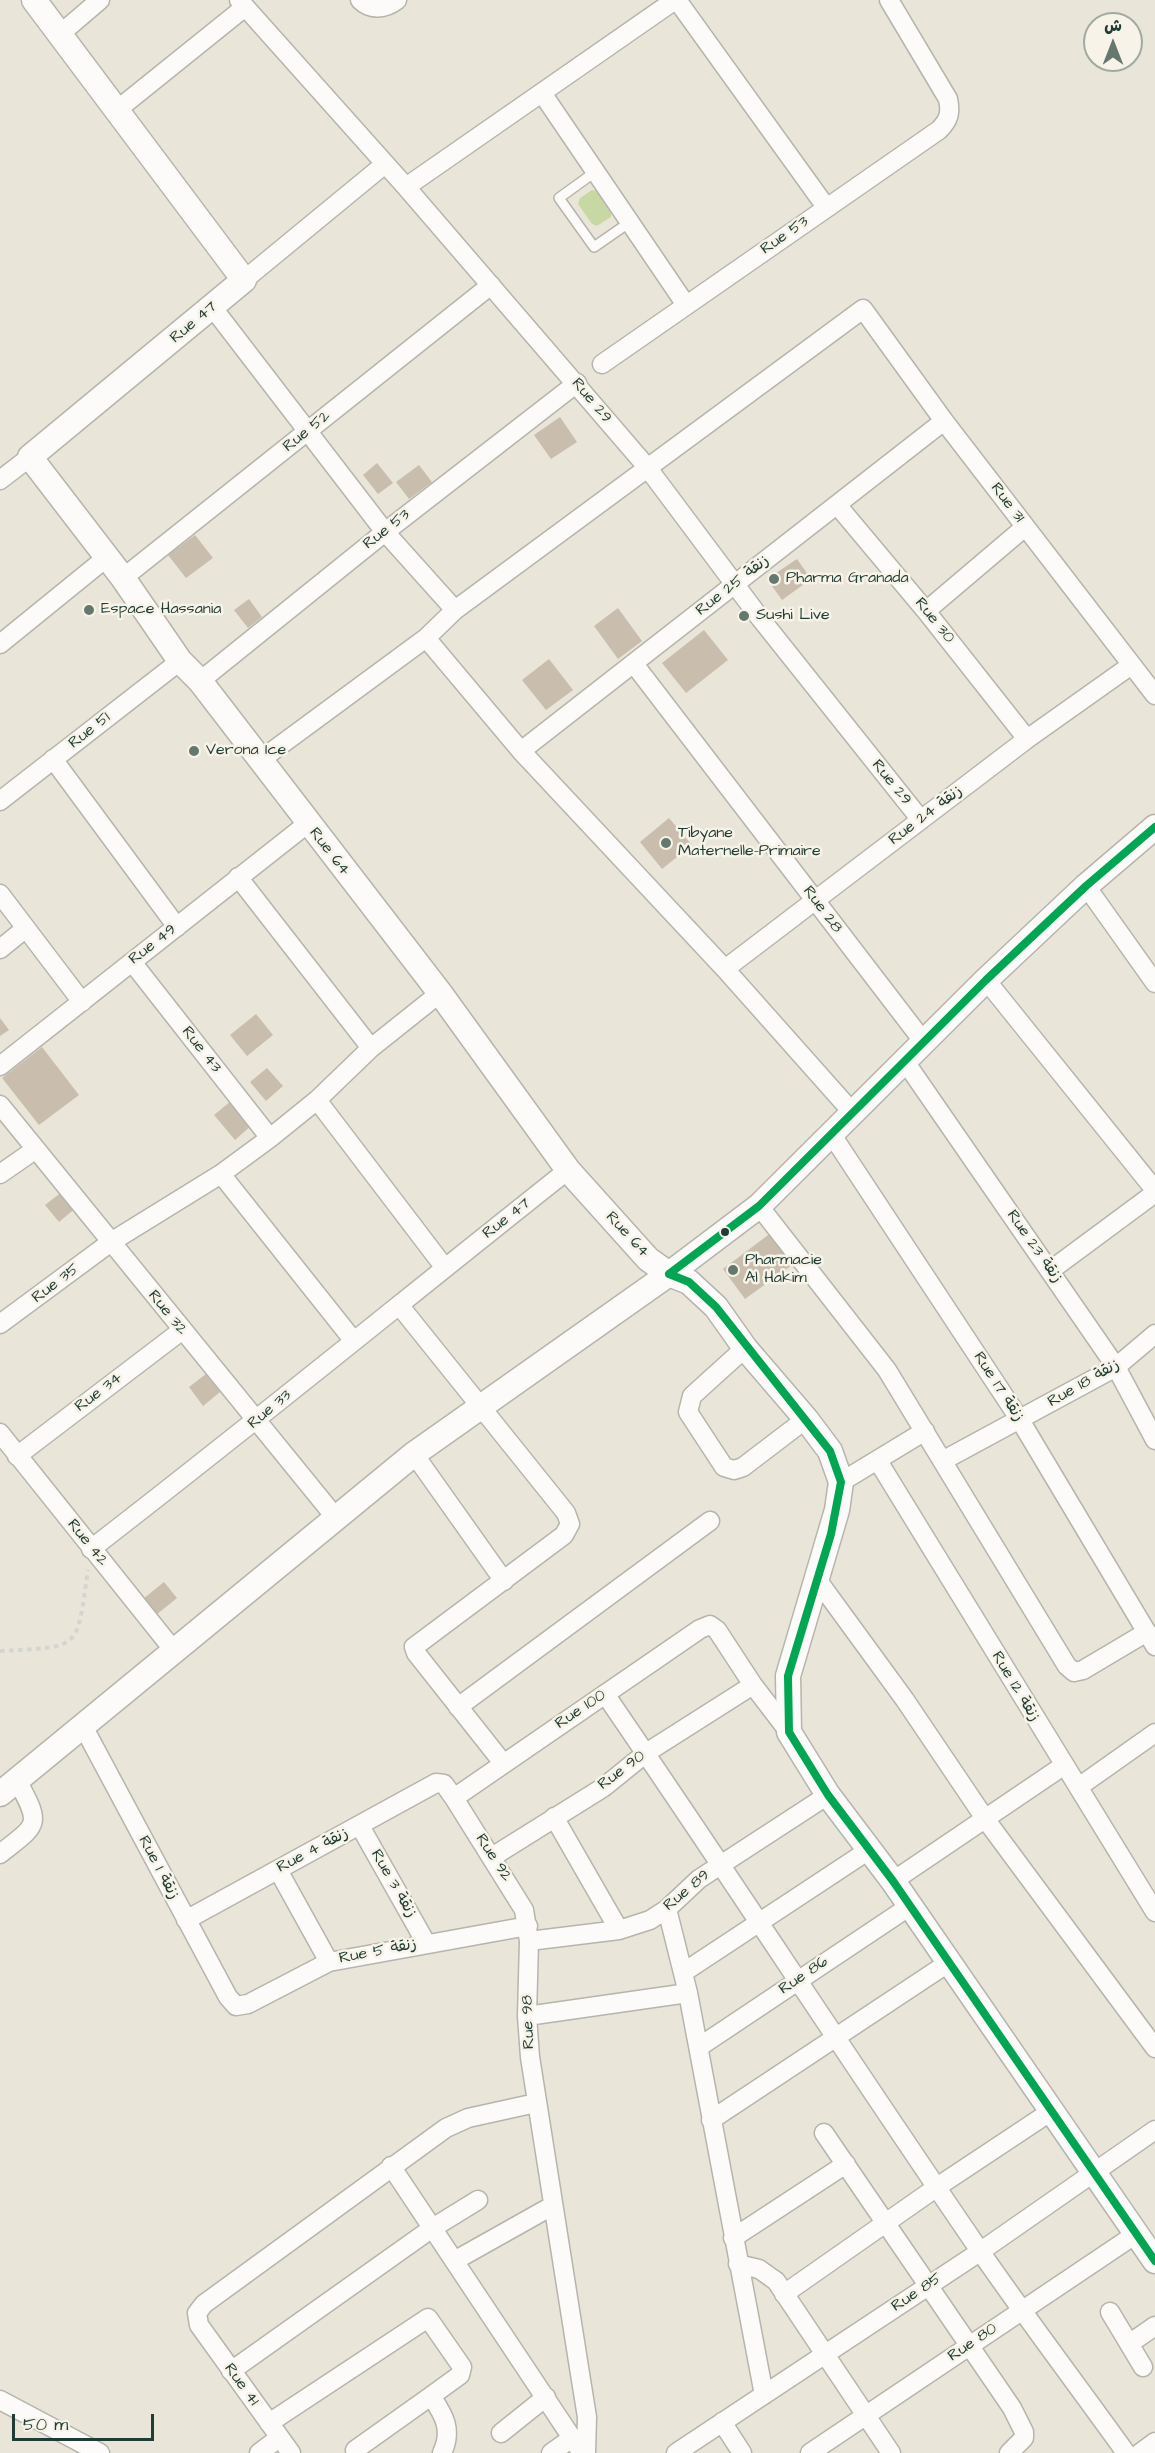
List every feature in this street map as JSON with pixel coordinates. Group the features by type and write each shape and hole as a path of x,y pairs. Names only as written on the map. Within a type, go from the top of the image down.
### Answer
{"street":[{"path":"34,0 244,280"},
{"path":"59,35 100,0"},
{"path":"360,0 366,5 377,8 389,6 397,0"},
{"path":"406,187 676,0 826,207"},
{"name":"Rue 53","path":"602,363 939,130 947,122 950,112 948,99 889,0"},
{"path":"117,110 242,4"},
{"name":"Rue 29","path":"242,4 406,187 647,467 735,584 921,820"},
{"path":"542,93 686,305"},
{"name":"Rue 47","path":"0,480 213,308 385,164"},
{"name":"Rue 52","path":"123,578 491,285"},
{"path":"213,308 385,532 455,610"},
{"name":"Rue 31","path":"647,467 863,309 944,421 1130,666 1155,695"},
{"name":"Rue 53","path":"200,681 385,532 577,383"},
{"name":"Rue 25 زنقة","path":"520,751 838,506 944,421"},
{"name":"Rue 64","path":"30,457 123,578 180,661 200,681 307,824 440,993 568,1170 631,1241 669,1274 689,1281 716,1307 746,1348 830,1450 841,1482 831,1534 788,1677 789,1732"},
{"path":"259,761 426,638 455,610 647,467"},
{"name":"Rue 30","path":"838,506 926,611 1027,739"},
{"path":"926,611 1025,527"},
{"path":"0,644 106,558"},
{"path":"426,638 520,751 726,969 853,1113"},
{"name":"Rue 51","path":"1,799 180,661"},
{"name":"Rue 28","path":"634,664 923,1041"},
{"name":"Rue 24 زنقة","path":"726,969 1027,739 1130,666"},
{"path":"53,759 177,927"},
{"name":"Rue 49","path":"0,1066 307,824"},
{"path":"0,1854 30,1830 34,1823 32,1807 9,1788 414,1454 669,1274 759,1206 986,980 1086,886 1155,826"},
{"path":"238,877 371,1048"},
{"path":"1086,886 1155,983"},
{"path":"0,894 82,1002"},
{"path":"0,949 26,928"},
{"name":"Rue 43","path":"132,962 270,1138"},
{"path":"986,980 1155,1192 1051,1270"},
{"name":"Rue 35","path":"0,1324 111,1242 221,1174 270,1138 317,1100 371,1048 440,993"},
{"name":"Rue 23 زنقة","path":"904,1060 1116,1367 1155,1440"},
{"path":"317,1100 445,1268"},
{"name":"Rue 32","path":"0,1105 181,1331 336,1518"},
{"name":"Rue 17 زنقة","path":"832,1135 1020,1420 1151,1639"},
{"path":"0,1174 36,1149"},
{"name":"Rue 47","path":"445,1268 568,1170"},
{"path":"221,1174 353,1340"},
{"path":"759,1206 887,1370 944,1460 1067,1666 1074,1672 1083,1670 1151,1639"},
{"name":"Rue 33","path":"91,1549 257,1422 353,1340 445,1268"},
{"path":"399,1305 566,1514 570,1524 564,1536 414,1647 416,1653 503,1763"},
{"name":"Rue 34","path":"17,1456 181,1331"},
{"name":"Rue 18 زنقة","path":"944,1460 1116,1367 1155,1334"},
{"path":"746,1348 692,1396 688,1404 688,1412 724,1467 734,1470 743,1467 806,1419"},
{"path":"841,1482 926,1431"},
{"name":"Rue 42","path":"0,1433 175,1652"},
{"path":"414,1454 504,1581"},
{"name":"Rue 12 زنقة","path":"878,1461 1064,1766 1080,1786 1155,1912"},
{"path":"458,1707 710,1521"},
{"path":"816,1578 905,1700 986,1820 1155,2048"},
{"name":"Rue 100","path":"454,1798 700,1629 710,1626 717,1630 753,1685"},
{"path":"753,1685 789,1732 828,1796 893,1881 1050,2112 1155,2261"},
{"name":"Rue 90","path":"492,1857 604,1787 646,1753 753,1685"},
{"path":"605,1694 722,1863 758,1921 937,2187 1126,2453"},
{"name":"Rue 1 زنقة","path":"84,1728 228,1998 236,2006"},
{"path":"1080,1786 1155,1733"},
{"path":"893,1881 1064,1766"},
{"name":"Rue 4 زنقة","path":"186,1920 440,1782"},
{"name":"Rue 92","path":"440,1782 454,1798 524,1910 529,1934"},
{"name":"Rue 89","path":"529,1934 619,1929 650,1920 667,1909 678,1895 722,1863 828,1796"},
{"path":"554,1817 619,1929"},
{"name":"Rue 3 زنقة","path":"360,1826 426,1943"},
{"path":"684,1972 758,1921 869,1850"},
{"path":"278,1870 329,1962"},
{"name":"Rue 86","path":"699,2047 910,1906"},
{"path":"667,1909 684,1972 699,2047 764,2395"},
{"name":"Rue 5 زنقة","path":"236,2006 248,2004 329,1962 426,1943 529,1934"},
{"name":"Rue 98","path":"529,1934 527,2016 536,2103 587,2417 580,2448"},
{"path":"711,2120 948,1963"},
{"path":"527,2016 688,1993"},
{"path":"536,2103 468,2118 446,2128 391,2166 431,2229 580,2448 551,2453"},
{"path":"784,2294 937,2187 1050,2112"},
{"name":"Rue 85","path":"676,2453 981,2251 1155,2130"},
{"path":"824,2133 1012,2408 1024,2432 1024,2438 1009,2453"},
{"path":"733,2238 846,2164"},
{"name":"Rue 41","path":"291,2453 199,2325 197,2313 204,2304 391,2166"},
{"path":"231,2371 431,2229 478,2200"},
{"path":"454,2261 552,2205"},
{"name":"Rue 80","path":"810,2453 1137,2234"},
{"path":"738,2264 753,2266 769,2274 827,2354 891,2453"},
{"path":"1110,2312 1143,2367"},
{"path":"269,2423 428,2318 460,2362 462,2371 431,2396 354,2450"},
{"path":"1129,2344 1155,2326"},
{"path":"431,2396 446,2420 448,2430 442,2453"},
{"path":"501,2433 546,2397"},
{"path":"0,2400 97,2452"},
{"path":"722,2422 742,2453"},
{"path":"259,2453 279,2438"},
{"path":"1140,2453 1155,2442"}],"lane":[{"path":"595,172 559,198 594,247 630,222"}],"path":[{"path":"0,1651 57,1647 73,1639 81,1624 91,1549"}],"green space":[{"path":"592,190 597,191 611,213 611,217 597,226 592,224 578,204 580,198"}],"building":[{"path":"560,417 577,442 551,459 534,435"},
{"path":"377,463 393,483 378,494 363,475"},
{"path":"419,465 432,482 409,499 396,482"},
{"path":"195,535 213,558 186,578 168,555"},
{"path":"797,559 811,579 782,600 767,579"},
{"path":"249,599 262,617 248,628 234,610"},
{"path":"618,608 642,641 618,659 594,626"},
{"path":"704,630 728,660 686,693 662,663"},
{"path":"549,659 573,690 546,710 522,680"},
{"name":"Tibyane Maternelle-Primaire","path":"669,818 692,845 662,869 640,842"},
{"path":"256,1014 273,1035 247,1056 230,1035"},
{"path":"0,1018 9,1030 0,1036"},
{"path":"42,1047 79,1095 39,1125 2,1078"},
{"path":"267,1068 283,1086 266,1101 250,1082"},
{"path":"231,1101 252,1125 235,1140 214,1115"},
{"path":"63,1191 77,1207 59,1222 45,1205"},
{"path":"776,1229 799,1260 745,1299 723,1269"},
{"path":"206,1374 220,1392 203,1406 189,1387"},
{"path":"164,1582 177,1598 151,1619 138,1603"}],"transit line":[{"path":"669,1274 759,1206 986,980 1086,886 1155,827"},
{"path":"669,1274 689,1282 716,1307 830,1451 841,1482 831,1534 788,1676 789,1732 828,1795 893,1881 1155,2261"}],"place":[{"name":"Pharma Granada","path":"774,579"},
{"name":"Espace Hassania","path":"89,610"},
{"name":"Sushi Live","path":"744,616"},
{"name":"Verona Ice","path":"194,751"},
{"name":"Tibyane Maternelle-Primaire","path":"666,843"},
{"name":"Pharmacie Al Hakim","path":"733,1270"}]}
